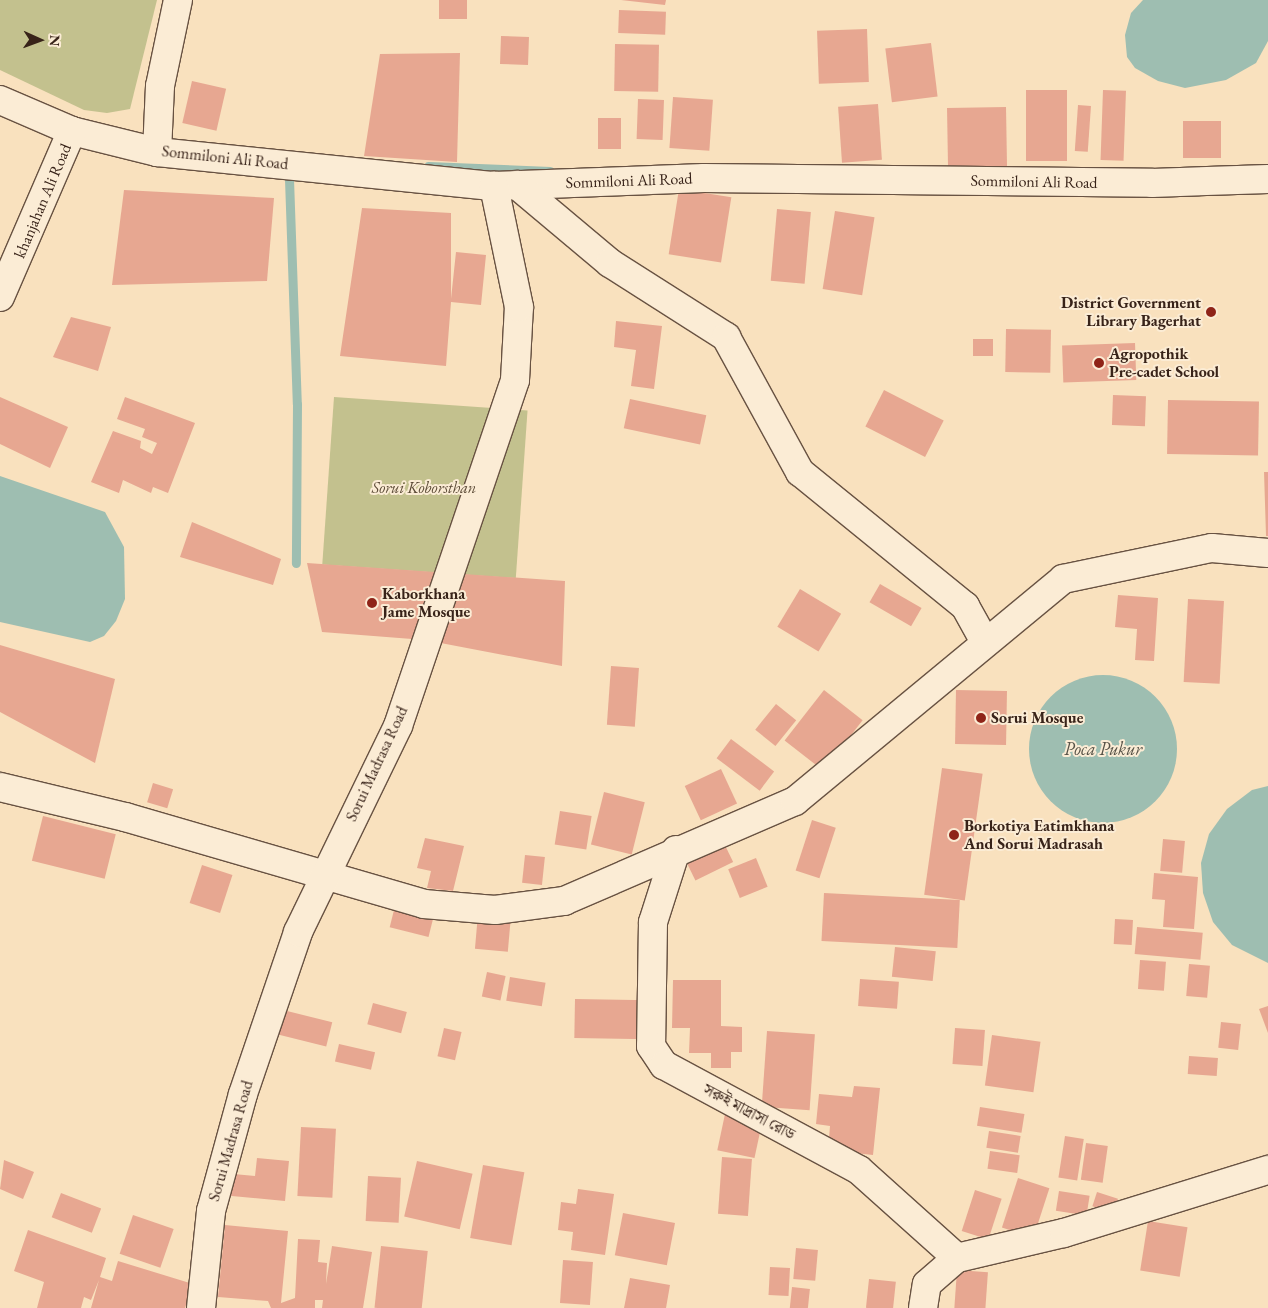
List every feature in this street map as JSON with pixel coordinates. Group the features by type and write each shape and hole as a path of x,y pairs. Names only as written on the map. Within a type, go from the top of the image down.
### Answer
{"street":[{"path":"157,152 160,86 178,0"},
{"name":"Sommiloni Ali Road","path":"0,100 72,131 157,152 505,186 704,178 1152,183 1268,179"},
{"name":"khanjahan Ali Road","path":"0,297 72,131"},
{"path":"505,186 610,263 726,337 800,472 965,606 985,642"},
{"name":"Sorui Madrasa Road","path":"201,1308 212,1211 243,1094 298,932 322,877 398,726 515,380 519,307 505,186"},
{"path":"0,787 125,817 322,877 424,904 495,910 564,900 676,850 795,801 1063,579 1212,548 1268,553"},
{"name":"সরুই মাদ্রাসা রোড","path":"676,850 653,922 651,1046 664,1065 859,1170 957,1258"},
{"path":"923,1308 928,1284 957,1258 1064,1233 1268,1170"}],"green space":[{"path":"0,0 157,0 130,109 107,113 84,110 0,70"},
{"name":"Sorui Koborsthan","path":"334,397 528,411 516,578 322,565"}],"water":[{"path":"1143,0 1268,0 1268,41 1256,63 1226,80 1185,88 1158,81 1135,68 1127,57 1125,35 1131,13"},
{"path":"0,476 105,512 124,547 125,599 116,621 104,636 90,642 0,622"},
{"name":"Poca Pukur","path":"1103,675 1131,681 1155,697 1171,721 1177,749 1171,777 1155,801 1131,817 1103,823 1075,817 1051,801 1035,777 1029,749 1035,721 1051,697 1075,681"},
{"path":"1268,786 1268,963 1232,945 1213,922 1203,893 1201,863 1209,834 1227,809 1252,790"}],"building":[{"path":"439,0 467,0 467,19 439,19"},
{"path":"621,0 666,0 665,5"},
{"path":"619,10 666,12 665,35 618,33"},
{"path":"867,29 869,82 819,84 817,31"},
{"path":"501,36 529,37 528,65 500,64"},
{"path":"931,43 938,97 892,102 885,49"},
{"path":"615,44 659,45 658,92 614,91"},
{"path":"460,53 457,162 364,156 380,54"},
{"path":"192,81 226,89 216,131 182,123"},
{"path":"1026,90 1067,90 1067,161 1026,161"},
{"path":"1103,90 1126,91 1124,161 1101,160"},
{"path":"673,97 713,100 709,151 669,148"},
{"path":"638,99 664,100 663,140 637,139"},
{"path":"878,104 882,160 842,163 838,107"},
{"path":"1078,105 1091,106 1088,152 1075,151"},
{"path":"1006,107 1007,166 948,167 947,108"},
{"path":"598,118 621,118 621,149 598,149"},
{"path":"1183,121 1221,121 1221,158 1183,158"},
{"path":"679,189 731,197 721,262 669,254"},
{"path":"124,190 274,198 267,281 112,285"},
{"path":"362,208 451,213 451,299 456,252 486,255 481,305 451,302 446,366 340,356"},
{"path":"777,209 811,212 805,284 771,281"},
{"path":"835,211 875,217 862,295 823,289"},
{"path":"71,317 111,327 98,371 53,357"},
{"path":"616,321 662,326 654,389 631,386 636,350 614,347"},
{"path":"1006,329 1051,330 1050,373 1005,372"},
{"path":"973,339 993,339 993,356 973,356"},
{"name":"Agropothik Pre-cadet School","path":"1135,343 1136,380 1063,383 1062,346"},
{"path":"884,390 944,420 925,457 865,427"},
{"path":"1113,395 1146,396 1145,426 1112,425"},
{"path":"0,397 68,427 50,468 0,444"},
{"path":"125,397 195,423 168,493 153,487 151,493 123,480 119,493 91,482 113,431 141,441 140,448 152,454 157,443 142,437 145,429 117,419"},
{"path":"630,399 706,415 700,445 624,428"},
{"path":"1168,400 1259,402 1258,456 1167,454"},
{"path":"1264,472 1268,472 1268,536 1266,536"},
{"path":"192,522 281,559 273,585 180,557"},
{"path":"307,563 565,581 562,666 425,640 322,632"},
{"path":"880,584 922,608 911,626 870,602"},
{"path":"800,589 841,614 818,651 777,627"},
{"path":"1118,595 1158,598 1154,661 1135,660 1137,629 1115,627"},
{"path":"1188,599 1224,601 1220,684 1184,682"},
{"path":"0,645 115,679 95,763 0,712"},
{"path":"611,666 639,668 635,727 607,725"},
{"path":"824,690 863,720 823,771 785,740"},
{"name":"Sorui Mosque","path":"956,690 1007,691 1006,745 955,744"},
{"path":"776,704 796,720 775,746 755,730"},
{"path":"731,739 774,771 760,791 717,758"},
{"name":"Borkotiya Eatimkhana And Sorui Madrasah","path":"942,768 983,774 965,900 924,895"},
{"path":"721,769 737,803 701,820 685,786"},
{"path":"153,783 173,789 167,808 147,802"},
{"path":"604,792 645,802 632,855 591,844"},
{"path":"560,811 592,816 586,850 555,845"},
{"path":"43,816 116,834 105,879 32,861"},
{"path":"812,820 836,828 819,878 796,870"},
{"path":"720,835 733,862 695,880 682,853"},
{"path":"425,838 464,846 453,891 427,888 431,871 417,868"},
{"path":"1163,839 1185,841 1182,873 1160,871"},
{"path":"525,855 545,857 542,885 522,883"},
{"path":"756,858 768,887 740,898 728,869"},
{"path":"202,865 232,875 220,913 190,903"},
{"path":"1154,873 1198,877 1194,929 1163,927 1165,900 1152,899"},
{"path":"824,893 960,900 957,948 821,941"},
{"path":"396,902 435,912 429,937 390,927"},
{"path":"478,914 511,917 508,952 475,949"},
{"path":"1115,919 1133,920 1132,945 1114,944"},
{"path":"1137,927 1203,933 1200,960 1135,954"},
{"path":"895,947 936,951 933,981 892,977"},
{"path":"1140,960 1166,962 1164,991 1138,989"},
{"path":"1189,964 1210,966 1207,998 1186,996"},
{"path":"487,972 506,976 500,1000 482,996"},
{"path":"510,977 546,983 542,1006 506,1001"},
{"path":"860,979 899,982 897,1009 858,1006"},
{"path":"673,980 721,980 721,1026 742,1027 742,1052 731,1052 731,1068 711,1068 711,1053 689,1053 690,1028 672,1028"},
{"path":"575,999 649,1000 648,1039 574,1038"},
{"path":"373,1003 407,1012 401,1033 367,1024"},
{"path":"1268,1006 1268,1033 1259,1009"},
{"path":"275,1008 332,1022 326,1047 269,1032"},
{"path":"1221,1022 1241,1024 1238,1050 1218,1048"},
{"path":"444,1028 462,1032 455,1060 437,1056"},
{"path":"955,1028 985,1030 982,1066 952,1064"},
{"path":"767,1031 815,1034 810,1110 762,1107"},
{"path":"992,1035 1041,1042 1033,1092 985,1086"},
{"path":"339,1044 375,1052 371,1070 335,1062"},
{"path":"1189,1056 1218,1058 1217,1076 1188,1074"},
{"path":"854,1086 880,1088 873,1155 828,1150 830,1126 816,1124 819,1094 852,1097"},
{"path":"980,1107 1024,1114 1021,1133 977,1126"},
{"path":"725,1114 762,1122 754,1158 717,1150"},
{"path":"301,1127 336,1129 332,1198 297,1196"},
{"path":"989,1131 1021,1136 1018,1153 986,1148"},
{"path":"1065,1136 1084,1139 1077,1180 1058,1177"},
{"path":"1086,1143 1108,1146 1103,1183 1081,1180"},
{"path":"990,1151 1020,1155 1017,1173 987,1169"},
{"path":"722,1157 752,1159 748,1216 718,1214"},
{"path":"257,1158 289,1161 285,1201 221,1195 223,1173 255,1176"},
{"path":"4,1160 34,1172 23,1199 0,1189"},
{"path":"417,1161 473,1174 460,1229 404,1217"},
{"path":"483,1165 524,1172 512,1245 470,1238"},
{"path":"368,1176 401,1178 399,1223 366,1221"},
{"path":"1018,1178 1049,1188 1033,1238 1002,1227"},
{"path":"578,1189 614,1194 605,1255 571,1250 573,1232 558,1230 561,1202 576,1204"},
{"path":"975,1190 1002,1199 988,1240 962,1231"},
{"path":"1059,1191 1090,1196 1086,1216 1056,1211"},
{"path":"1097,1192 1118,1199 1113,1213 1092,1206"},
{"path":"61,1193 101,1208 92,1233 52,1217"},
{"path":"623,1213 675,1223 667,1265 615,1255"},
{"path":"133,1215 174,1229 160,1268 120,1254"},
{"path":"1148,1221 1188,1227 1180,1277 1140,1270"},
{"path":"225,1225 288,1231 281,1303 295,1298 298,1239 320,1240 318,1262 327,1263 326,1284 332,1246 372,1252 363,1308 322,1308 323,1300 315,1300 315,1308 271,1308 268,1301 218,1297"},
{"path":"28,1230 106,1258 100,1277 112,1281 118,1261 193,1284 185,1308 91,1308 99,1280 91,1300 84,1297 81,1308 37,1308 44,1282 14,1271"},
{"path":"381,1246 428,1251 422,1308 375,1308"},
{"path":"796,1248 818,1250 815,1281 793,1279"},
{"path":"563,1260 593,1262 590,1305 560,1303"},
{"path":"770,1267 790,1268 789,1296 769,1295"},
{"path":"957,1270 988,1272 985,1308 954,1308"},
{"path":"630,1278 670,1285 666,1308 624,1308"},
{"path":"869,1279 896,1282 893,1308 866,1308"},
{"path":"792,1287 810,1289 808,1308 790,1308"}],"waterway":[{"path":"428,166 550,171"},
{"path":"289,179 297,404 296,563"}],"place":[{"name":"District Government Library Bagerhat","path":"1211,312"},
{"name":"Agropothik Pre-cadet School","path":"1099,363"},
{"name":"Kaborkhana Jame Mosque","path":"372,603"},
{"name":"Sorui Mosque","path":"981,718"},
{"name":"Borkotiya Eatimkhana And Sorui Madrasah","path":"954,835"}]}
